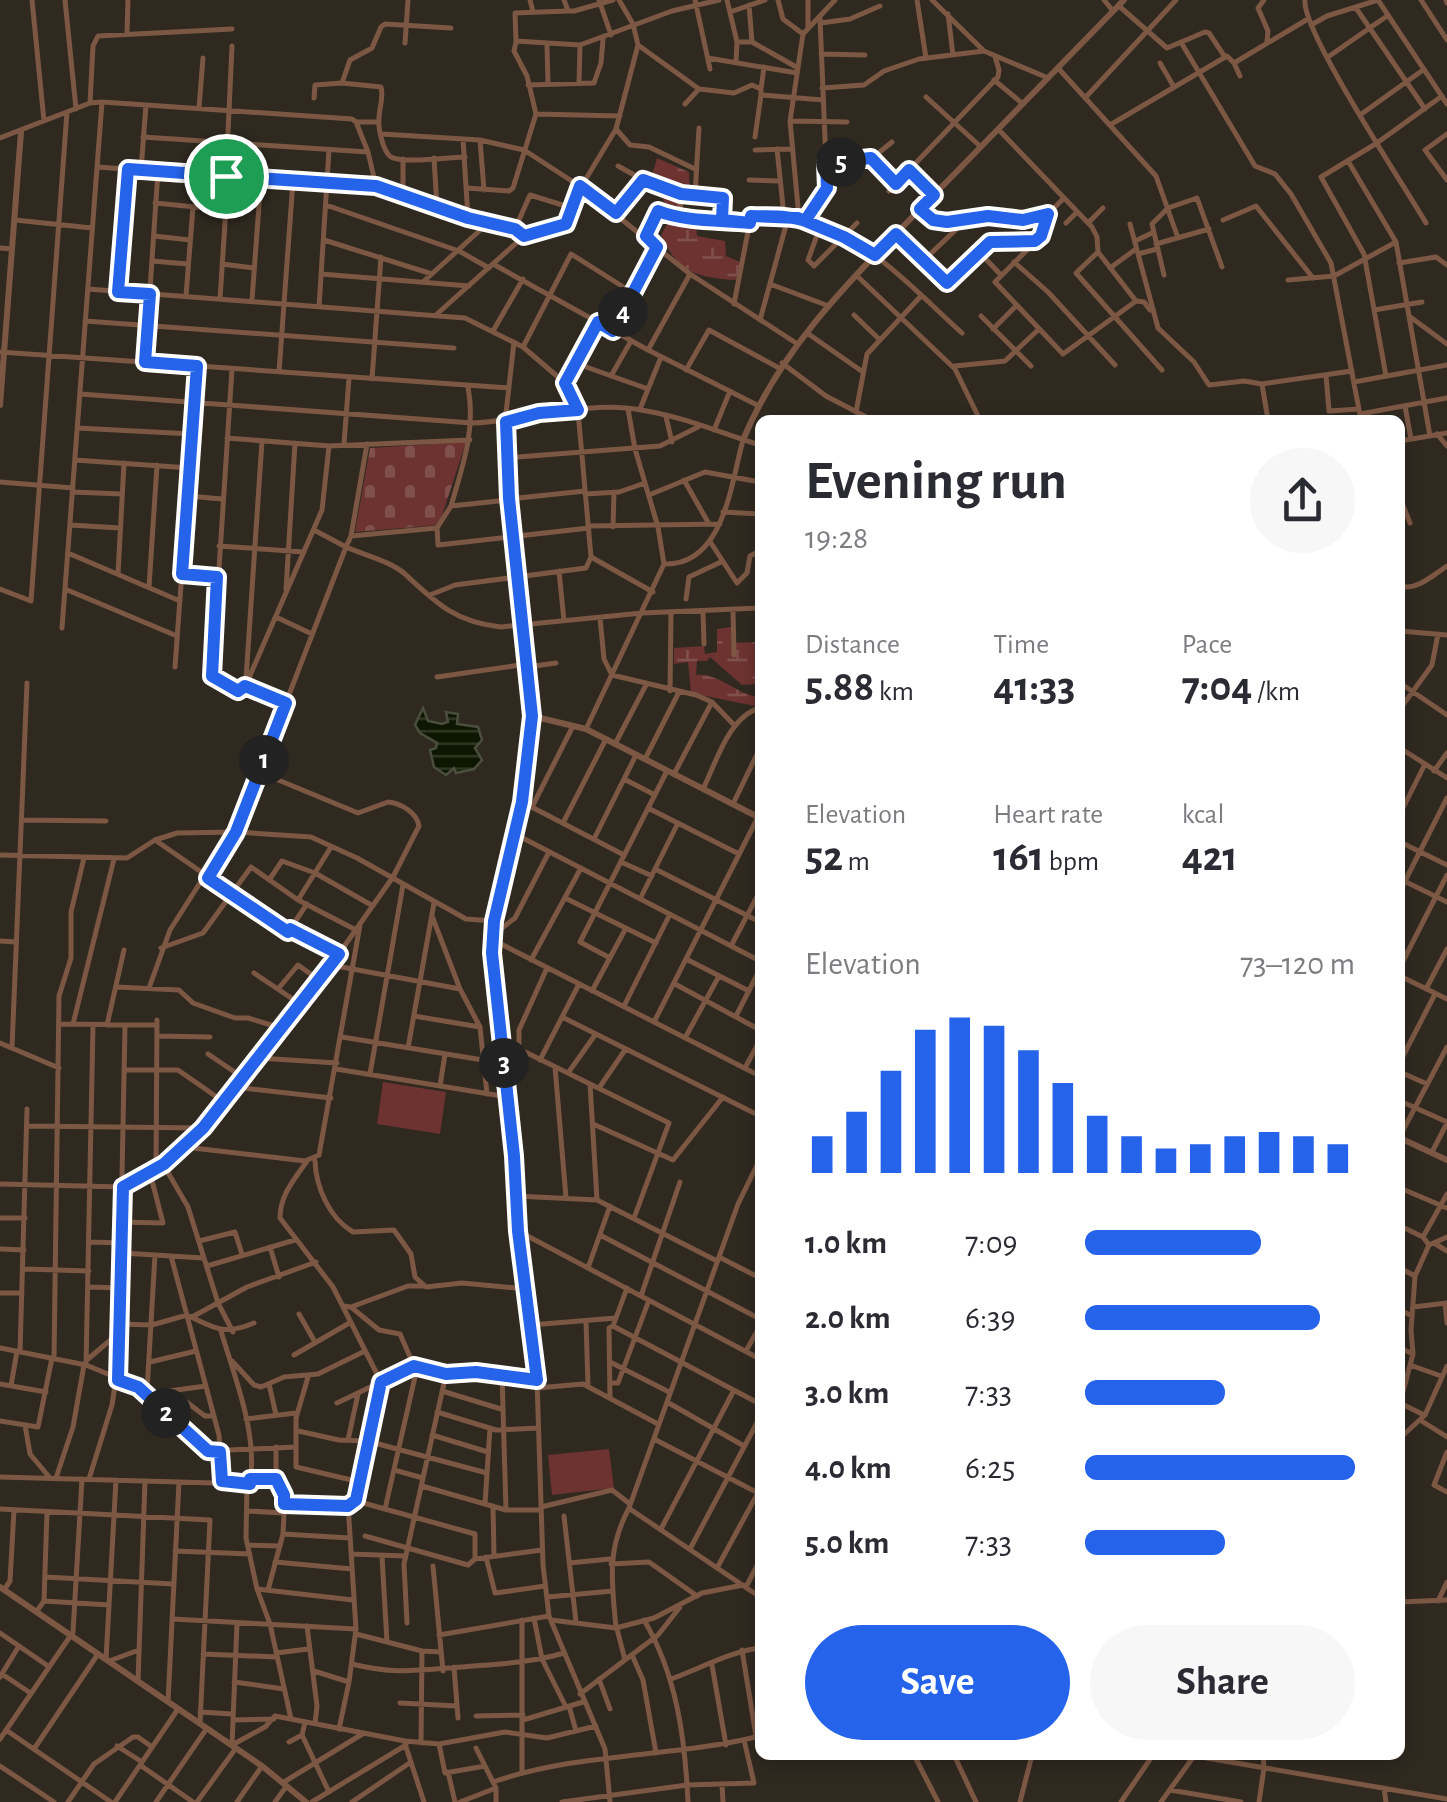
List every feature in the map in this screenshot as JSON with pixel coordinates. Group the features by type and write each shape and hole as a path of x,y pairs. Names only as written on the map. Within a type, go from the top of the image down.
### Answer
{"street":[{"path":"32,0 44,122"},
{"path":"64,0 76,108"},
{"path":"127,33 128,0"},
{"path":"406,42 408,0"},
{"path":"530,0 533,12"},
{"path":"564,0 568,11"},
{"path":"436,316 524,236 566,224 580,186 616,129 638,45 633,24 616,0 568,11 514,13 514,51 527,76 536,114 513,188 467,188"},
{"path":"516,42 580,45 695,2 718,0"},
{"path":"727,0 737,42 736,62"},
{"path":"730,12 765,0"},
{"path":"778,0 783,19 806,31"},
{"path":"802,220 790,121 808,0"},
{"path":"806,31 820,21 834,0"},
{"path":"917,0 926,58"},
{"path":"932,0 984,51 1048,78"},
{"path":"1104,0 1119,6 1167,48 1209,33 1240,76"},
{"path":"1085,98 1176,0"},
{"path":"1264,0 1258,8 1268,31 1268,43"},
{"path":"1305,0 1309,22 1426,223"},
{"path":"1234,63 1309,22 1378,0 1447,104"},
{"path":"1420,0 1447,40"},
{"path":"600,2 611,35"},
{"path":"695,2 710,69"},
{"path":"750,5 752,42"},
{"path":"820,21 850,19 880,6"},
{"path":"664,564 686,560 711,542 757,405 796,343 826,305 1119,6"},
{"path":"1355,7 1425,108"},
{"path":"948,14 952,55"},
{"path":"1328,57 1388,15"},
{"path":"802,220 827,188 820,21"},
{"path":"342,82 350,60 372,48 386,24 452,28"},
{"path":"90,103 96,40 106,34 232,29"},
{"path":"528,85 594,83 604,38"},
{"path":"737,42 752,42 798,70"},
{"path":"1182,44 1256,166 1275,174 1291,194 1331,262 1360,414"},
{"path":"547,45 548,84"},
{"path":"579,83 580,45"},
{"path":"638,45 699,89 734,93 745,86 794,98 823,100"},
{"path":"220,298 232,46"},
{"path":"822,88 864,85 884,71 926,58 984,51"},
{"path":"821,54 866,56"},
{"path":"888,192 999,74 994,56"},
{"path":"1110,125 1226,57"},
{"path":"199,108 203,58"},
{"path":"708,58 798,70"},
{"path":"1160,62 1174,87"},
{"path":"754,137 764,67"},
{"path":"1058,68 1156,176 1178,238"},
{"path":"1360,115 1424,69"},
{"path":"994,80 1023,104"},
{"path":"314,98 315,85 342,82 381,87 384,92 378,122 388,154 403,159 465,157"},
{"path":"685,104 699,89"},
{"path":"1386,376 1365,259 1320,177 1378,143 1442,96"},
{"path":"926,97 981,147"},
{"path":"0,138 90,103 102,102 378,122"},
{"path":"62,628 102,102"},
{"path":"141,170 146,105"},
{"path":"0,589 30,601 67,112"},
{"path":"536,114 620,116"},
{"path":"790,121 847,122"},
{"path":"356,122 376,186"},
{"path":"695,195 700,128"},
{"path":"616,129 630,145 650,147 695,169"},
{"path":"998,130 1088,223 1097,237 1098,252 1136,301"},
{"path":"0,405 22,132"},
{"path":"382,134 480,140 524,150 580,186 690,274 796,343"},
{"path":"1446,178 1425,150 1447,134"},
{"path":"144,137 368,152"},
{"path":"462,139 468,218"},
{"path":"480,140 484,190"},
{"path":"826,163 871,158 892,142"},
{"path":"755,150 792,149"},
{"path":"319,306 329,150"},
{"path":"760,320 786,218 778,150"},
{"path":"434,158 437,208"},
{"path":"871,158 896,184"},
{"path":"403,159 403,196"},
{"path":"1348,160 1396,242 1424,402 1434,435 1447,446"},
{"path":"618,166 681,194 723,198 722,220"},
{"path":"97,167 376,186 468,218 515,229 524,236"},
{"path":"118,292 128,169"},
{"path":"909,170 934,195"},
{"path":"145,362 158,172"},
{"path":"252,301 261,178"},
{"path":"279,372 293,180"},
{"path":"616,213 643,180"},
{"path":"749,180 780,181"},
{"path":"515,229 533,194 572,208"},
{"path":"680,216 681,194"},
{"path":"1064,198 1048,214 1041,236 995,282 1064,354 1136,301 1144,302 1154,314"},
{"path":"1164,276 1152,224 1168,208 1197,198 1222,267"},
{"path":"156,203 226,210"},
{"path":"326,205 459,250 523,279 631,341 757,405"},
{"path":"1223,220 1256,206 1314,278"},
{"path":"186,296 193,207"},
{"path":"1088,223 1103,208"},
{"path":"920,209 933,220 988,216 1023,220 1048,214"},
{"path":"646,236 658,211 750,223"},
{"path":"1066,222 1077,212"},
{"path":"734,304 751,216 802,220 875,255 962,333"},
{"path":"924,260 968,219"},
{"path":"15,220 92,228"},
{"path":"424,281 488,223"},
{"path":"820,227 808,260 814,266 857,223"},
{"path":"1130,224 1158,328 1194,362 1209,385 1244,380 1262,384 1352,371"},
{"path":"1137,248 1209,230"},
{"path":"1110,268 1152,233"},
{"path":"896,234 947,283 990,242 1035,241"},
{"path":"153,236 190,240"},
{"path":"324,240 432,274"},
{"path":"1288,280 1334,276 1396,242"},
{"path":"613,331 657,247"},
{"path":"0,248 12,249"},
{"path":"979,252 1002,275"},
{"path":"1098,252 1076,272 1162,370"},
{"path":"524,347 570,254 633,293"},
{"path":"372,379 382,257"},
{"path":"1399,263 1436,257 1447,264"},
{"path":"152,261 188,264"},
{"path":"1014,262 1048,292 1115,365"},
{"path":"222,264 254,268"},
{"path":"322,274 469,286"},
{"path":"648,350 690,274"},
{"path":"856,275 952,366 977,415"},
{"path":"493,331 523,279"},
{"path":"770,284 826,305"},
{"path":"88,290 465,318 524,347 565,383 578,410 591,557 586,568 456,585 430,595"},
{"path":"856,412 867,354 921,296"},
{"path":"1374,310 1422,302"},
{"path":"994,329 1017,306"},
{"path":"854,316 880,340"},
{"path":"981,316 1031,366"},
{"path":"1409,316 1447,344"},
{"path":"85,320 454,348"},
{"path":"565,383 598,322"},
{"path":"952,366 1005,362 1039,329"},
{"path":"686,370 709,330 781,366 861,415"},
{"path":"805,331 864,372"},
{"path":"611,376 631,341"},
{"path":"514,342 506,458 532,716 522,802 493,938 518,1231 537,1380 547,1597 550,1618 607,1759 610,1799"},
{"path":"2,352 509,388"},
{"path":"1354,382 1444,366 1447,356"},
{"path":"640,409 661,357"},
{"path":"574,363 648,388"},
{"path":"175,667 197,366"},
{"path":"232,369 212,676 238,691 245,686 322,510 328,446"},
{"path":"1326,375 1329,411 1360,414 1447,398"},
{"path":"344,446 350,378"},
{"path":"1262,384 1267,415"},
{"path":"468,386 470,440 451,506 437,528 438,545 589,527 720,524"},
{"path":"714,430 730,391"},
{"path":"80,394 472,423 506,422 539,413 640,409 755,444"},
{"path":"1405,406 1411,439"},
{"path":"586,729 664,564 628,409"},
{"path":"666,416 672,442"},
{"path":"506,458 635,450 672,442 700,426"},
{"path":"77,428 192,434"},
{"path":"1405,440 1447,433"},
{"path":"227,438 328,446 470,440"},
{"path":"245,686 262,440"},
{"path":"286,594 295,443"},
{"path":"149,989 161,948 236,832 351,536 367,444"},
{"path":"75,460 190,468"},
{"path":"118,574 124,463"},
{"path":"148,587 157,466"},
{"path":"649,494 706,472 755,481"},
{"path":"684,480 710,524"},
{"path":"0,482 122,494"},
{"path":"451,506 614,492 644,483"},
{"path":"614,492 614,527"},
{"path":"188,496 222,499"},
{"path":"1405,510 1410,523"},
{"path":"723,512 755,514"},
{"path":"70,525 120,528"},
{"path":"351,536 437,528"},
{"path":"314,530 394,567 419,591 430,595 438,607 482,625 523,626 642,613 755,608"},
{"path":"711,542 738,584 747,573 750,556 755,554"},
{"path":"219,546 304,552"},
{"path":"68,553 180,600"},
{"path":"591,557 652,592"},
{"path":"686,599 689,578 723,561"},
{"path":"1405,587 1419,585 1447,566"},
{"path":"559,572 564,621"},
{"path":"182,574 217,577"},
{"path":"65,589 177,636"},
{"path":"732,610 734,655"},
{"path":"703,612 704,644"},
{"path":"670,691 671,614"},
{"path":"276,617 312,634"},
{"path":"600,618 604,659 612,675 712,702 735,726"},
{"path":"1405,631 1447,635"},
{"path":"1405,702 1432,665 1438,634"},
{"path":"437,677 556,663"},
{"path":"12,1048 26,683"},
{"path":"615,744 646,685"},
{"path":"245,686 286,703"},
{"path":"1405,686 1447,715"},
{"path":"645,759 679,692"},
{"path":"610,958 580,942 655,794 712,702"},
{"path":"703,789 735,726 745,713 755,710"},
{"path":"532,716 586,729 755,816"},
{"path":"532,807 573,726"},
{"path":"563,823 606,739"},
{"path":"1405,751 1447,778"},
{"path":"1434,771 1447,752"},
{"path":"594,839 636,755"},
{"path":"732,804 755,758"},
{"path":"1405,804 1425,764"},
{"path":"751,766 755,768"},
{"path":"0,1184 123,1187 164,1164 224,1102 394,878 419,826 416,817 392,802 358,813 259,772"},
{"path":"624,779 655,794"},
{"path":"1405,875 1447,798"},
{"path":"522,802 623,858 755,920"},
{"path":"648,808 740,854"},
{"path":"22,820 106,821"},
{"path":"640,899 678,823"},
{"path":"654,1022 755,826"},
{"path":"0,855 128,858 154,840 177,832 311,837 466,919 494,921"},
{"path":"515,834 755,958"},
{"path":"154,840 288,932 307,904"},
{"path":"1405,844 1447,865"},
{"path":"298,900 332,846"},
{"path":"493,938 515,918 549,852"},
{"path":"0,1421 38,1427 53,1358 59,996 71,958 70,912 84,858"},
{"path":"74,1024 114,859"},
{"path":"269,880 282,861 315,873 373,906"},
{"path":"161,948 204,933 251,867 298,900 356,930"},
{"path":"532,960 580,868"},
{"path":"1405,956 1447,875"},
{"path":"1405,881 1447,902"},
{"path":"370,1074 403,885"},
{"path":"564,898 656,943"},
{"path":"732,946 755,901"},
{"path":"408,1048 435,902"},
{"path":"624,1007 670,914"},
{"path":"432,916 460,989 480,1027 487,1094"},
{"path":"361,923 321,1150 315,1159 318,1185 338,1222 353,1232 394,1230 411,1254 415,1277 423,1286"},
{"path":"592,991 626,928"},
{"path":"290,929 339,954"},
{"path":"493,938 755,1073"},
{"path":"0,941 16,942"},
{"path":"1426,989 1447,949"},
{"path":"107,1025 124,950"},
{"path":"686,960 749,991"},
{"path":"278,990 298,965 319,980"},
{"path":"330,965 460,989"},
{"path":"519,1049 519,1030 547,968"},
{"path":"254,973 300,1004"},
{"path":"685,1038 719,976"},
{"path":"1405,978 1447,1000"},
{"path":"736,1016 755,979"},
{"path":"674,983 755,1027"},
{"path":"540,1060 579,984"},
{"path":"116,987 178,990 193,1003 235,1018 282,1028"},
{"path":"1405,1052 1435,994"},
{"path":"414,1016 480,1027"},
{"path":"562,1017 755,1114"},
{"path":"60,1024 157,1023 153,1171 163,1223 122,1222"},
{"path":"53,1478 72,1426 86,1363 93,1024"},
{"path":"0,1738 71,1635 78,1513 117,1379 125,1025"},
{"path":"568,1073 596,1034"},
{"path":"157,1036 210,1037"},
{"path":"342,1037 483,1060"},
{"path":"502,1041 670,1124 634,1218"},
{"path":"0,1043 59,1068"},
{"path":"1405,1127 1447,1047"},
{"path":"599,1088 626,1049"},
{"path":"745,1068 755,1049"},
{"path":"208,1054 242,1077"},
{"path":"440,1086 445,1054"},
{"path":"258,1058 336,1066 508,1097"},
{"path":"1438,1062 1447,1066"},
{"path":"556,1067 566,1198"},
{"path":"124,1070 178,1070 224,1102"},
{"path":"1405,1074 1427,1084"},
{"path":"590,1084 598,1200"},
{"path":"235,1087 331,1098"},
{"path":"593,1124 673,1160 722,1097"},
{"path":"1405,1103 1447,1122 1432,1152"},
{"path":"11,1386 19,1352 23,1293 27,1108"},
{"path":"27,1126 203,1128"},
{"path":"1405,1139 1447,1160"},
{"path":"184,1147 315,1159"},
{"path":"284,1504 348,1506 356,1500 381,1382 316,1262 280,1218 280,1204 307,1161"},
{"path":"164,1164 188,1207 218,1303 233,1332"},
{"path":"624,1660 616,1628 610,1562 618,1529 630,1506 738,1204 755,1175"},
{"path":"641,1296 680,1182"},
{"path":"1405,1191 1447,1208"},
{"path":"1423,1238 1447,1194"},
{"path":"516,1196 598,1200 755,1276"},
{"path":"588,1268 610,1206"},
{"path":"0,1218 25,1218"},
{"path":"1405,1229 1445,1249 1447,1238"},
{"path":"518,1231 755,1356"},
{"path":"199,1242 235,1232 242,1254"},
{"path":"600,1235 755,1319"},
{"path":"1405,1384 1413,1354 1416,1276 1432,1244 1447,1238"},
{"path":"207,1266 296,1240"},
{"path":"90,1242 122,1243"},
{"path":"270,1247 279,1277"},
{"path":"0,1249 24,1250"},
{"path":"122,1253 204,1258"},
{"path":"147,1391 154,1255"},
{"path":"171,1256 214,1416 222,1481"},
{"path":"86,1363 120,1328 189,1316 248,1287 316,1262"},
{"path":"24,1270 89,1271"},
{"path":"1405,1270 1416,1276"},
{"path":"342,1306 351,1307 408,1286 432,1288 462,1283 527,1289"},
{"path":"89,1287 121,1288"},
{"path":"610,1398 610,1328 627,1288"},
{"path":"0,1292 23,1293"},
{"path":"610,1384 618,1382 650,1300"},
{"path":"1413,1307 1446,1303 1447,1323"},
{"path":"351,1307 378,1330 400,1334 415,1367 385,1509"},
{"path":"1405,1312 1412,1316"},
{"path":"300,1314 316,1342"},
{"path":"189,1316 233,1332 254,1323"},
{"path":"531,1325 616,1318"},
{"path":"586,1321 588,1386"},
{"path":"294,1355 350,1322"},
{"path":"614,1326 755,1401"},
{"path":"221,1330 251,1448 248,1544 291,1719"},
{"path":"746,1351 755,1332"},
{"path":"0,1348 86,1363 154,1394 206,1386"},
{"path":"1405,1350 1413,1354"},
{"path":"150,1362 196,1351"},
{"path":"229,1357 254,1385 284,1377 308,1377 365,1352"},
{"path":"610,1362 670,1393"},
{"path":"1410,1365 1441,1376"},
{"path":"1405,1433 1422,1418 1447,1366"},
{"path":"337,1403 415,1367 446,1374 537,1380"},
{"path":"407,1623 407,1548 446,1374"},
{"path":"502,1375 506,1510"},
{"path":"308,1377 296,1413 296,1467 360,1482"},
{"path":"269,1383 276,1415"},
{"path":"0,1384 46,1392"},
{"path":"537,1388 584,1384 659,1424"},
{"path":"138,1387 208,1451 296,1447"},
{"path":"660,1530 734,1390"},
{"path":"172,1391 205,1416 214,1416"},
{"path":"442,1391 503,1409"},
{"path":"348,1440 358,1393"},
{"path":"667,1402 744,1446"},
{"path":"1405,1406 1447,1437"},
{"path":"437,1412 490,1428 538,1428"},
{"path":"246,1419 296,1413"},
{"path":"25,1425 30,1454 53,1478"},
{"path":"690,1550 755,1426"},
{"path":"485,1504 490,1428"},
{"path":"298,1432 368,1441 487,1473"},
{"path":"432,1435 488,1452"},
{"path":"654,1439 755,1490"},
{"path":"268,1590 284,1534 284,1495 276,1479 276,1448"},
{"path":"1447,1452 1434,1485 1447,1492"},
{"path":"394,1470 506,1510 541,1509 612,1490 660,1530 755,1594"},
{"path":"0,1477 178,1482 276,1479"},
{"path":"34,1749 104,1658 116,1480"},
{"path":"138,1681 146,1481"},
{"path":"168,1702 178,1482"},
{"path":"718,1568 755,1499"},
{"path":"356,1500 475,1534 475,1559"},
{"path":"339,1728 356,1631 348,1506"},
{"path":"493,1506 494,1556"},
{"path":"0,1510 210,1520 200,1712 204,1726 156,1802"},
{"path":"14,1510 10,1580 2,1588 234,1746 309,1802 405,1743"},
{"path":"247,1511 284,1513"},
{"path":"36,1612 44,1601 47,1512"},
{"path":"564,1516 576,1623"},
{"path":"284,1534 350,1538"},
{"path":"365,1536 468,1565 475,1559 542,1550"},
{"path":"248,1544 280,1546"},
{"path":"175,1550 250,1554"},
{"path":"351,1554 406,1556"},
{"path":"382,1557 387,1642"},
{"path":"486,1558 494,1593 546,1586"},
{"path":"276,1562 352,1569"},
{"path":"570,1563 649,1562 696,1596"},
{"path":"433,1566 443,1671"},
{"path":"440,1635 534,1618 616,1628 682,1605 696,1596 744,1586 755,1568"},
{"path":"45,1577 174,1584"},
{"path":"1438,1600 1447,1582"},
{"path":"257,1589 354,1600"},
{"path":"547,1597 613,1591"},
{"path":"1405,1602 1447,1600"},
{"path":"44,1601 108,1605"},
{"path":"580,1694 654,1638 682,1605"},
{"path":"534,1618 542,1659 568,1707 576,1731"},
{"path":"172,1619 356,1631 422,1651 441,1652"},
{"path":"522,1620 522,1773"},
{"path":"644,1620 672,1678 685,1750 688,1802"},
{"path":"234,1746 237,1622"},
{"path":"307,1626 317,1706 314,1724"},
{"path":"0,1633 48,1666"},
{"path":"19,1646 1,1674 30,1692"},
{"path":"203,1654 277,1655 310,1649"},
{"path":"672,1678 755,1649"},
{"path":"104,1658 139,1650"},
{"path":"742,1650 755,1720"},
{"path":"421,1743 422,1651"},
{"path":"352,1664 380,1672 443,1671 521,1663 564,1652"},
{"path":"632,1654 642,1680 656,1753"},
{"path":"712,1665 726,1744"},
{"path":"454,1667 458,1718"},
{"path":"312,1671 350,1682"},
{"path":"600,1679 610,1708"},
{"path":"234,1682 284,1689"},
{"path":"476,1716 523,1718 584,1702"},
{"path":"400,1703 457,1706"},
{"path":"6,1730 113,1802 178,1708"},
{"path":"200,1712 274,1719"},
{"path":"118,1746 195,1802 234,1746 275,1716 405,1743 439,1744 505,1732 547,1738 596,1726"},
{"path":"305,1722 302,1735 328,1792"},
{"path":"275,1802 283,1786 364,1734"},
{"path":"289,1742 302,1735"},
{"path":"68,1802 94,1764 118,1746 138,1737 152,1747"},
{"path":"439,1744 457,1802 522,1773 755,1737"},
{"path":"562,1802 610,1799 687,1785 754,1784 744,1740"},
{"path":"405,1743 424,1802"},
{"path":"476,1748 494,1785 496,1802"},
{"path":"917,1760 938,1802"},
{"path":"956,1760 976,1802"},
{"path":"1020,1802 1031,1760"},
{"path":"1121,1802 1149,1760"},
{"path":"1162,1802 1188,1760"},
{"path":"1219,1760 1447,1799"},
{"path":"1260,1802 1263,1760"},
{"path":"352,1802 411,1762"},
{"path":"237,1802 262,1766"},
{"path":"448,1772 485,1766"},
{"path":"0,1767 54,1802"},
{"path":"722,1784 723,1802"},
{"path":"1384,1788 1386,1802"},
{"path":"1170,1790 1240,1802"},
{"path":"1182,1802 1184,1792"},
{"path":"1414,1793 1415,1802"}],"green space":[{"path":"657,158 689,172 690,191 682,193 678,211 696,224 697,236 725,241 726,256 740,262 736,280 690,271 667,247 661,235 671,217 661,195 649,185"},
{"path":"466,442 439,525 355,532 370,448"},
{"path":"731,627 731,643 755,642 755,684 742,685 710,657 697,661 696,675 713,677 755,696 755,706 691,693 688,662 674,664 674,648 704,646 705,654 717,652 717,629"},
{"path":"383,1082 446,1092 440,1134 377,1124"},
{"path":"609,1449 614,1488 552,1495 548,1455"}],"shaded area":[{"path":"423,708 428,721 448,722 446,712 458,714 457,724 478,727 482,740 475,748 482,760 474,769 456,773 454,768 446,775 434,767 430,750 437,743 420,733 415,725"}],"route":[{"path":"226,176 128,169 118,292 150,294 145,362 197,366 182,574 217,577 212,676 238,691 245,686 286,703 236,832 208,878 288,932 290,929 339,954 203,1128 164,1164 123,1187 118,1380 138,1387 198,1444 208,1451 220,1452 222,1481 250,1484 250,1479 276,1479 284,1504 348,1506 356,1500 381,1382 414,1366 446,1374 476,1372 537,1380 518,1231 514,1156 492,953 494,921 522,802 532,716 509,498 506,422 539,413 578,410 565,383 598,322 613,331 657,247 646,236 658,211 668,215 750,223 751,216 798,218 875,255 896,234 947,283 990,242 1035,241 1041,236 1048,214 1023,220 988,216 947,222 933,220 920,209 934,195 909,170 896,184 871,158 826,163 827,188 805,221 798,218 788,218 751,216 750,223 722,220 723,198 681,194 643,180 616,213 580,186 566,224 530,236 376,186 226,176"}]}
